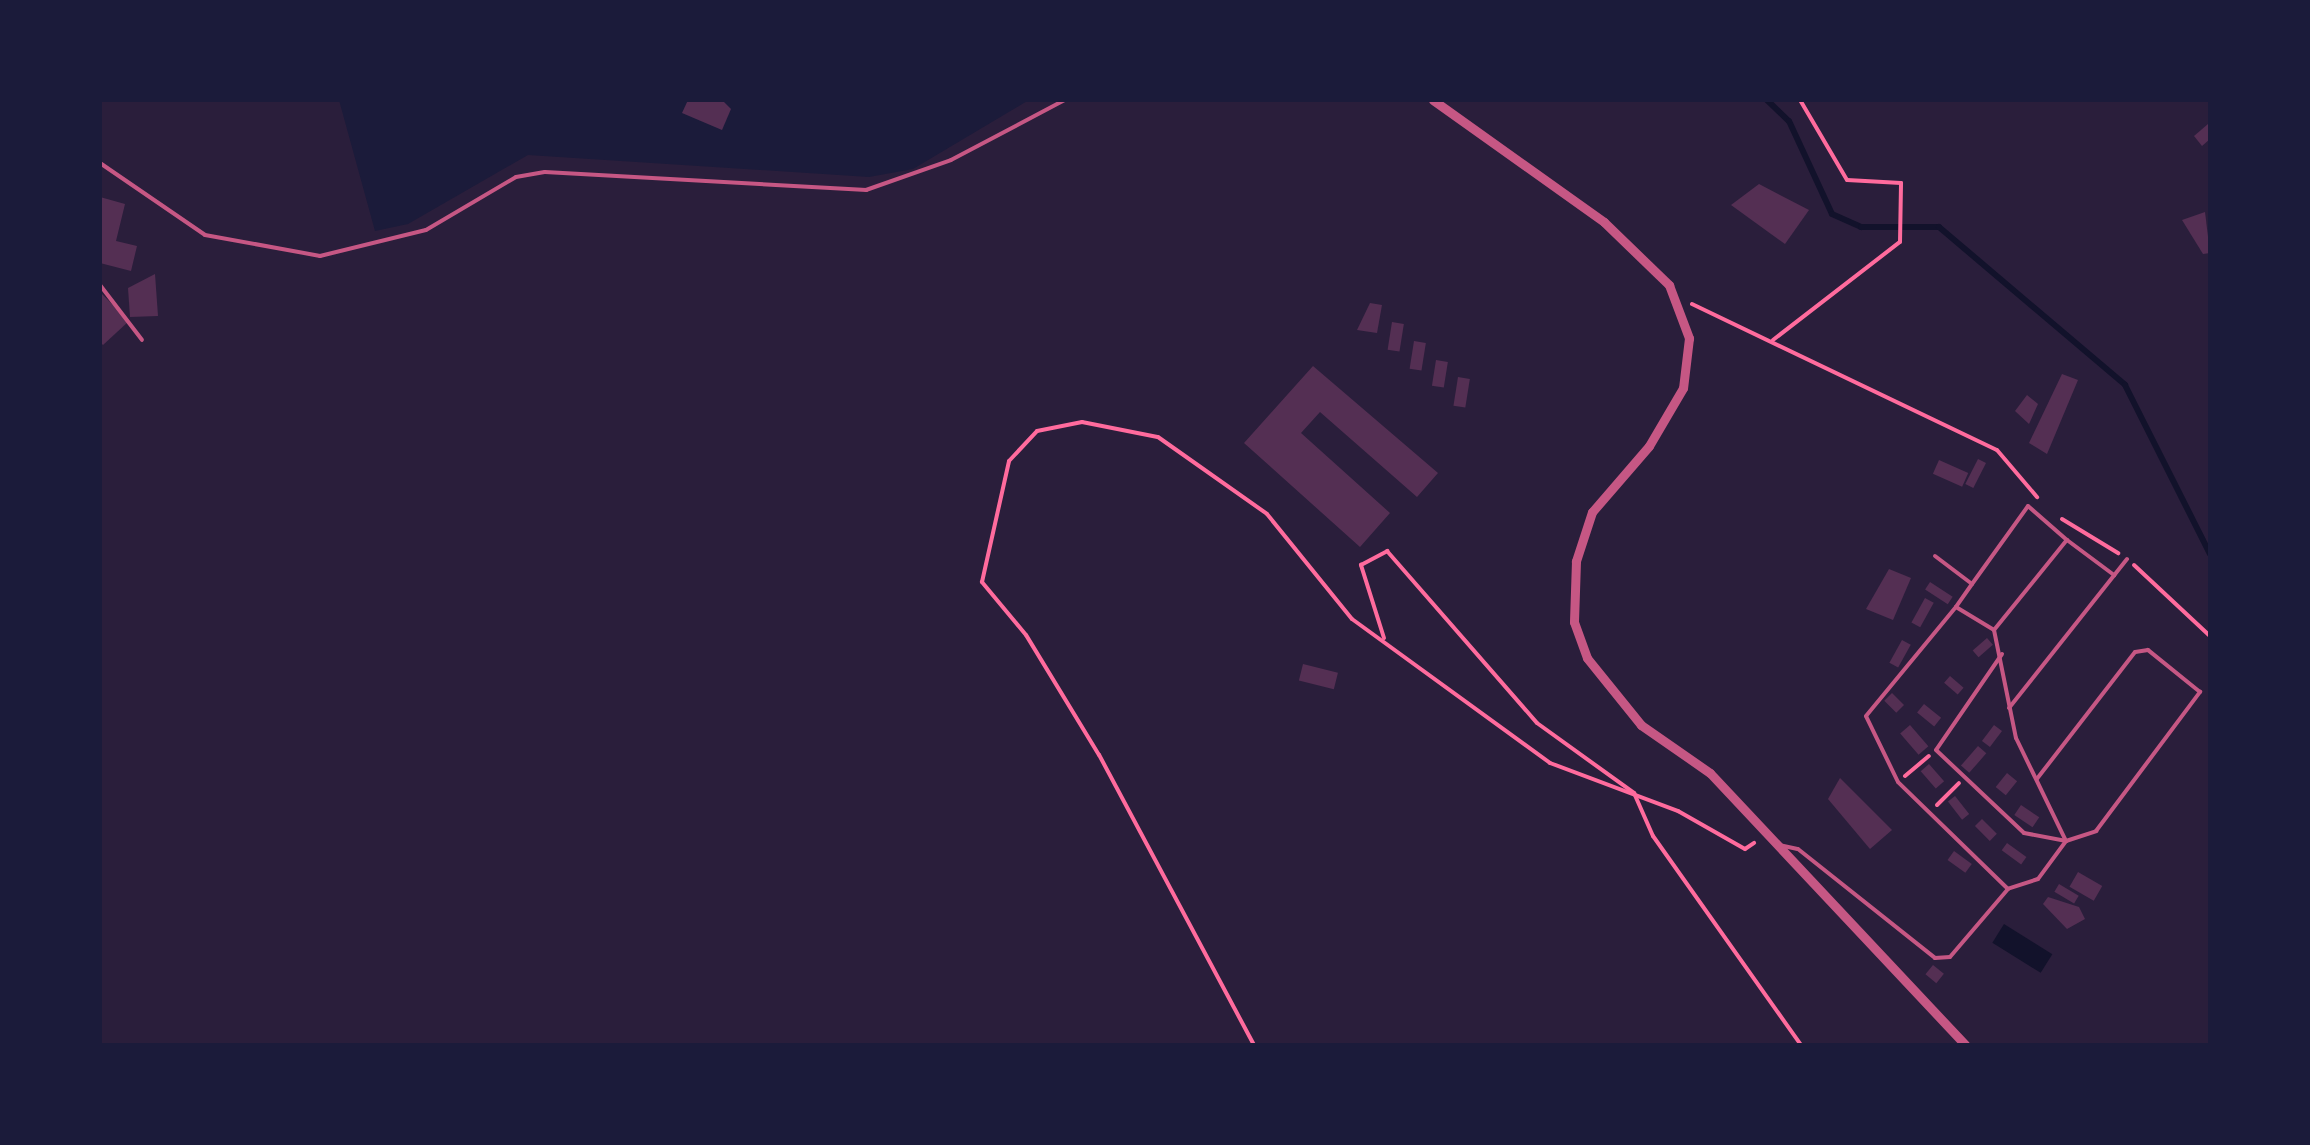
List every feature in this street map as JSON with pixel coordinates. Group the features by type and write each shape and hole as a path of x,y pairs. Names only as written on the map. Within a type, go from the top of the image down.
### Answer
{"street":[{"path":"1433,100 1604,222 1668,285 1688,338 1682,388 1649,446 1592,512 1576,562 1574,622 1600,679 1767,835 1912,984 1965,1045"}],"lane":[{"path":"100,162 205,234 320,256 426,230 516,177 545,172 866,190 922,173 1066,100"},
{"path":"100,284 142,340"},
{"path":"2008,889 1927,815 1898,782 1866,716 1956,607 2028,506 2114,575"},
{"path":"1994,630 2067,540"},
{"path":"1935,556 1972,584"},
{"path":"2009,708 2128,559"},
{"path":"1956,607 1994,630 2004,652 2009,708 2036,779 2066,841"},
{"path":"2004,652 1936,750 2024,834 2066,841 2096,831 2200,692 2198,683 2148,650 2135,652 2036,779"},
{"path":"1775,844 1798,849 1934,958 1950,956 2008,889 2038,880 2066,841"}],"path":[{"path":"1771,342 1900,240 1901,183 1847,180 1800,100"},
{"path":"1668,285 1706,315 1997,450 2047,510 2128,559 2210,636"},
{"path":"1254,1045 1099,756 1026,635 982,582 1009,461 1037,431 1082,422 1158,437 1266,514 1352,619 1384,638 1550,763 1634,792 1745,848 1767,835"},
{"path":"1384,638 1362,565 1388,551 1537,723 1634,792 1654,836 1800,1045"},
{"path":"1898,782 1936,750"},
{"path":"1927,815 1964,778"}],"shaded area":[{"path":"100,100 339,100 375,231 408,224 528,155 869,177 913,169 1029,100 2210,100 2210,1045 100,1045"},
{"path":"2004,924 2052,954 2041,973 1992,943"}],"building":[{"path":"688,100 722,100 731,109 722,130 682,113"},
{"path":"2208,124 2210,139 2202,146 2194,136"},
{"path":"1759,184 1809,210 1785,244 1731,205"},
{"path":"100,197 125,204 116,241 137,246 131,271 100,263"},
{"path":"2205,212 2210,253 2203,254 2182,220"},
{"path":"155,274 158,316 130,317 128,288"},
{"path":"100,292 129,321 103,345 100,342"},
{"path":"1370,303 1382,305 1377,333 1357,330"},
{"path":"1392,322 1404,324 1399,352 1388,350"},
{"path":"1414,341 1426,343 1421,371 1410,369"},
{"path":"1436,360 1448,362 1444,388 1432,386"},
{"path":"1313,366 1438,473 1417,497 1320,412 1301,433 1390,513 1360,547 1244,443"},
{"path":"2062,374 2078,380 2047,454 2029,443"},
{"path":"1458,377 1470,379 1465,408 1453,406"},
{"path":"2027,395 2038,404 2029,424 2015,411"},
{"path":"1978,459 1986,463 1973,488 1965,484"},
{"path":"1939,460 1968,473 1962,487 1933,474"},
{"path":"1889,569 1911,578 1893,620 1866,609"},
{"path":"1930,582 1953,597 1948,604 1925,590"},
{"path":"1925,598 1934,603 1920,627 1911,622"},
{"path":"1987,638 1993,645 1979,657 1973,650"},
{"path":"1902,640 1911,645 1898,668 1889,663"},
{"path":"1303,664 1338,673 1334,689 1299,680"},
{"path":"1950,676 1964,688 1958,695 1944,683"},
{"path":"1892,693 1904,705 1896,713 1884,701"},
{"path":"1924,704 1941,718 1934,726 1917,713"},
{"path":"1910,725 1928,746 1919,755 1900,734"},
{"path":"1994,725 2002,731 1990,747 1982,741"},
{"path":"1978,746 1986,753 1969,773 1961,766"},
{"path":"1929,764 1944,781 1936,789 1921,771"},
{"path":"2007,773 2017,781 2006,795 1996,787"},
{"path":"1840,778 1892,830 1870,849 1828,799"},
{"path":"1955,796 1969,814 1962,820 1948,802"},
{"path":"2021,805 2039,817 2033,827 2014,815"},
{"path":"1982,819 1997,834 1990,841 1975,826"},
{"path":"2007,843 2026,857 2021,864 2002,850"},
{"path":"1954,851 1972,864 1965,873 1948,860"},
{"path":"2078,872 2102,886 2094,901 2070,887"},
{"path":"2059,884 2079,896 2074,904 2054,892"},
{"path":"2048,897 2079,907 2085,919 2067,929 2043,904"},
{"path":"1933,965 1944,974 1936,983 1925,974"}],"waterway":[{"path":"1767,100 1789,121 1832,214 1861,227 1939,227 2125,385 2210,554"}]}
